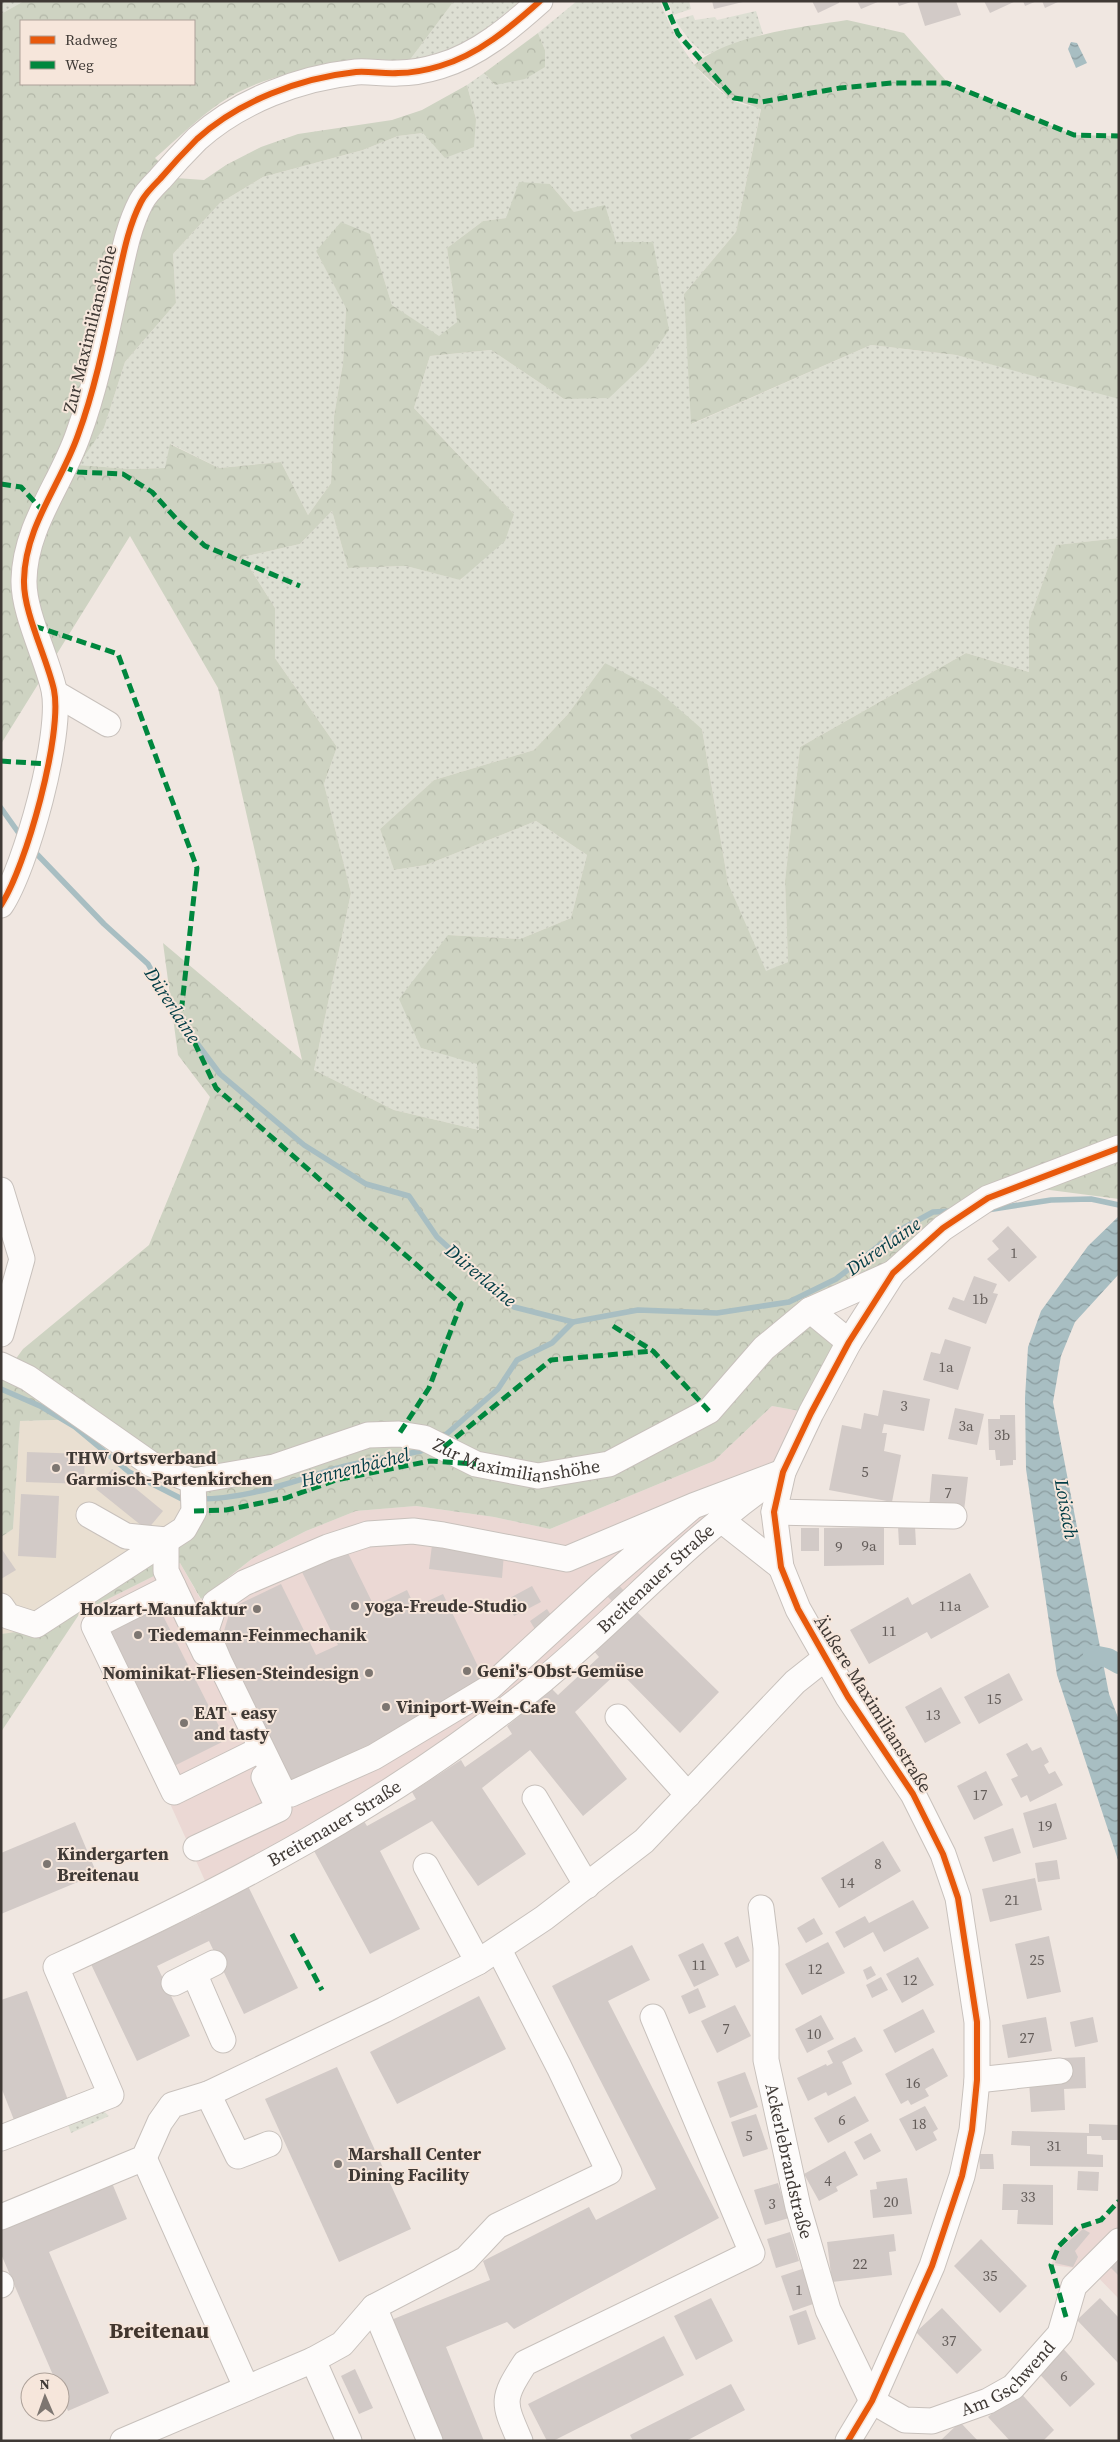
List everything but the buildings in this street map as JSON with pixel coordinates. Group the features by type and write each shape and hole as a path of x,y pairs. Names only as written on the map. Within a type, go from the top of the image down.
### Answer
{"street":[{"name":"Zur Maximilianshöhe","path":"1,904 24,858 48,764 54,726 55,693 34,626 24,584 26,552 42,510 77,438 92,396 126,242 142,200 199,138 236,112 292,85 329,76 360,72 399,73 440,66 473,52 515,24 540,1"},
{"path":"55,693 108,724"},
{"name":"Äußere Maximilianstraße","path":"848,2441 872,2401 932,2266 962,2176 972,2130 977,2080 976,2022 958,1898 943,1854 913,1794 824,1659 798,1609 781,1567 774,1512 783,1472 848,1342 893,1273 943,1228 988,1198 1119,1148"},
{"path":"1,1190 22,1259 1,1334 28,1378"},
{"name":"Zur Maximilianshöhe","path":"194,1494 368,1435 399,1434 434,1443 476,1464 538,1476 609,1464 709,1411 764,1348 810,1310 893,1273"},
{"path":"810,1310 848,1342"},
{"path":"1,1365 28,1378 194,1494 184,1528 36,1624 8,1616 1,1606"},
{"path":"693,1506 601,1585 489,1688 374,1757 291,1794 281,1788 219,1661 206,1630 215,1603 244,1583 328,1546 368,1534 412,1531 443,1535 567,1559 693,1506 783,1472"},
{"name":"Breitenauer Straße","path":"1,2138 111,2095 56,1966 212,1894 309,1841 393,1789 471,1735 543,1680 720,1518 783,1472"},
{"path":"774,1512 922,1503 954,1516"},
{"path":"89,1515 126,1536 166,1540"},
{"path":"720,1518 781,1567"},
{"path":"166,1540 166,1570 279,1810 196,1848"},
{"path":"173,1586 94,1626 174,1792 252,1754"},
{"path":"1,2217 144,2158 160,2122 172,2106 208,2094 324,2039 499,1950 587,1886 644,1841 796,1682 824,1659"},
{"path":"618,1717 688,1796"},
{"path":"535,1798 587,1886"},
{"path":"426,1866 478,1962"},
{"name":"Ackerlebrandstraße","path":"761,1908 766,1948 766,2060 798,2207 828,2310 872,2401"},
{"path":"123,2441 313,2360 342,2344 374,2307 466,2259 497,2226 608,2172 559,2067 499,1950"},
{"path":"194,1973 223,2040"},
{"path":"520,2441 506,2408 510,2386 525,2363 752,2253 653,2018"},
{"path":"977,2080 1060,2071"},
{"path":"208,2094 238,2156 269,2144"},
{"path":"144,2158 246,2387"},
{"name":"Am Gschwend","path":"872,2401 905,2420 932,2421 988,2401 1013,2387 1060,2334 1074,2286 1119,2241"},
{"path":"374,2307 430,2441"},
{"path":"313,2360 348,2441"}],"shaded area":[{"path":"1,1 24,1 1,14"},
{"path":"454,1 520,1 485,30 453,49 409,61"},
{"path":"577,1 660,1 679,42 705,77 716,88 735,101 761,108 736,232 684,294 692,424 871,345 956,355 1105,394 1119,399 1119,538 1056,545 1029,621 1029,672 966,653 800,747 785,881 788,962 765,972 728,883 702,729 605,663 568,714 534,750 434,780 380,829 394,870 426,865 536,821 587,855 571,918 520,939 448,935 421,1048 477,1063 479,1130 394,1110 314,1070 351,893 324,784 337,747 275,658 275,608 243,557 300,544 332,511 348,568 406,566 461,580 514,514 414,408 430,356 491,350 564,399 616,242 574,212 550,184 506,218 483,221 447,248 457,322 439,337 392,305 370,235 316,251 346,307 343,363 334,416 331,483 308,515 281,462 219,468 171,444 166,468 130,469 77,465 104,428 125,362 176,303 173,254 220,203 263,177 363,150 398,136 423,133 476,119 467,85 484,73 495,85 545,50 538,33"},
{"path":"668,1 689,1 691,9 673,15"},
{"path":"756,11 763,34 705,55 690,41 675,20 693,15 695,20 715,17 717,20"},
{"path":"772,1406 811,1413 783,1472 543,1680 211,1894 114,1680 80,1613 180,1563 201,1600 253,1558 306,1531 356,1511 416,1506 494,1517 550,1529 714,1461"},
{"path":"88,1419 193,1481 184,1529 23,1632 1,1634 1,1537 13,1529 20,1421"},
{"path":"98,2106 109,2116 71,2133 66,2119"},
{"path":"1119,2201 1119,2299 1091,2270 1051,2265 1059,2246 1077,2228 1101,2220"}],"green space":[{"path":"24,1 454,1 409,61 336,66 264,81 220,103 155,158 176,178 204,180 226,165 261,147 298,134 392,120 422,110 467,85 476,119 474,147 445,158 423,133 398,136 363,150 263,177 220,203 173,254 176,303 125,362 104,428 78,465 130,469 165,468 170,444 219,468 281,462 308,515 331,483 334,416 343,363 346,308 316,251 341,222 370,234 392,305 439,336 457,322 447,248 483,221 506,218 519,182 550,184 574,212 605,205 616,242 653,242 669,330 646,363 609,398 564,399 491,350 430,356 414,408 514,514 505,541 460,580 406,566 348,568 332,511 300,544 243,557 275,608 275,658 337,747 324,784 351,893 314,1070 394,1110 479,1130 477,1064 421,1048 399,999 448,935 520,939 571,918 587,855 536,821 426,865 394,870 380,829 434,780 534,750 568,714 605,663 656,689 702,729 728,883 766,971 788,962 785,881 800,747 966,653 1029,672 1029,621 1056,545 1119,538 1119,1199 1019,1186 943,1228 810,1310 849,1342 811,1413 772,1406 714,1461 550,1529 494,1517 416,1506 356,1511 306,1531 253,1558 201,1599 180,1563 80,1613 1,1732 1,1634 23,1631 184,1528 193,1481 88,1419 20,1421 13,1529 1,1537 1,1379 23,1349 149,1245 210,1097 178,1055 163,943 302,1060 218,688 130,536 1,744 1,14"},
{"path":"847,20 904,33 948,83 1074,135 1119,136 1119,399 956,355 871,345 691,424 684,294 736,232 761,109 729,98 694,65 708,55 745,39 788,29"},
{"path":"538,33 545,50 545,67 525,79 495,85 484,73"}],"water":[{"path":"1071,42 1077,43 1087,63 1076,68 1068,49"},
{"name":"Loisach","path":"1119,1216 1119,1274 1075,1322 1061,1356 1053,1402 1109,1694 1119,1720 1119,1863 1057,1675 1026,1469 1025,1398 1028,1347 1041,1311 1088,1246"}],"waterway":[{"name":"Dürerlaine","path":"1,808 23,839"},
{"name":"Dürerlaine","path":"32,849 104,924 148,964 178,1018 220,1074 304,1145 366,1184 409,1196 437,1237 514,1307 573,1322 638,1310 717,1313 789,1302 836,1279 898,1231 933,1212 953,1211"},
{"name":"Dürerlaine","path":"987,1210 1051,1200 1091,1199 1119,1205"},
{"name":"Hennenbächel","path":"442,1438 498,1389 517,1360 552,1343 573,1322"},
{"name":"Hennenbächel","path":"1,1389 40,1406 75,1427 129,1472 182,1499 187,1499"},
{"name":"Hennenbächel","path":"198,1499 250,1493 284,1485 345,1466 421,1451 427,1447"},
{"path":"1093,1655 1108,1658 1119,1664"}],"marked path":[{"path":"664,1 678,34 734,98 761,102 840,88 892,83 947,83 1074,135 1119,136"},
{"path":"63,467 78,472 123,474 152,492 180,523 205,546 300,586"},
{"path":"1,484 21,487 42,510"},
{"path":"34,626 118,654 197,868 181,1014 216,1088 461,1304 429,1388 399,1434"},
{"path":"1,761 48,764"},
{"path":"613,1326 653,1351 709,1411"},
{"path":"444,1447 551,1360 653,1351"},
{"path":"194,1511 226,1510 286,1498 336,1480 430,1461 476,1464"},
{"path":"292,1934 322,1990"},
{"path":"1066,2317 1051,2265 1059,2246 1077,2228 1101,2220 1119,2201"}],"cycle path":[{"path":"1,905 21,862 40,800 48,767 55,710 51,677 27,606 24,580 26,560 30,541 37,523 71,453 90,398 126,242 136,212 143,199 197,139 214,125 251,103 292,86 335,75 356,72 408,72 440,66 468,55 481,47 517,21 540,1"},
{"path":"848,2441 872,2401 932,2266 962,2176 972,2130 977,2080 977,2022 958,1898 943,1854 913,1794 848,1697 798,1609 781,1567 774,1512 783,1472 811,1413 849,1342 893,1273 943,1228 988,1198 1119,1148"}],"place":[{"name":"THW Ortsverband Garmisch-Partenkirchen","path":"56,1468"},
{"name":"yoga-Freude-Studio","path":"355,1606"},
{"name":"Holzart-Manufaktur","path":"257,1609"},
{"name":"Tiedemann-Feinmechanik","path":"138,1635"},
{"name":"Geni's-Obst-Gemüse","path":"467,1671"},
{"name":"Nominikat-Fliesen-Steindesign","path":"369,1673"},
{"name":"Viniport-Wein-Cafe","path":"386,1707"},
{"name":"EAT - easy and tasty","path":"184,1723"},
{"name":"Kindergarten Breitenau","path":"47,1864"},
{"name":"Marshall Center Dining Facility","path":"338,2164"}],"district":[{"name":"Breitenau","path":"159,2330"}]}
